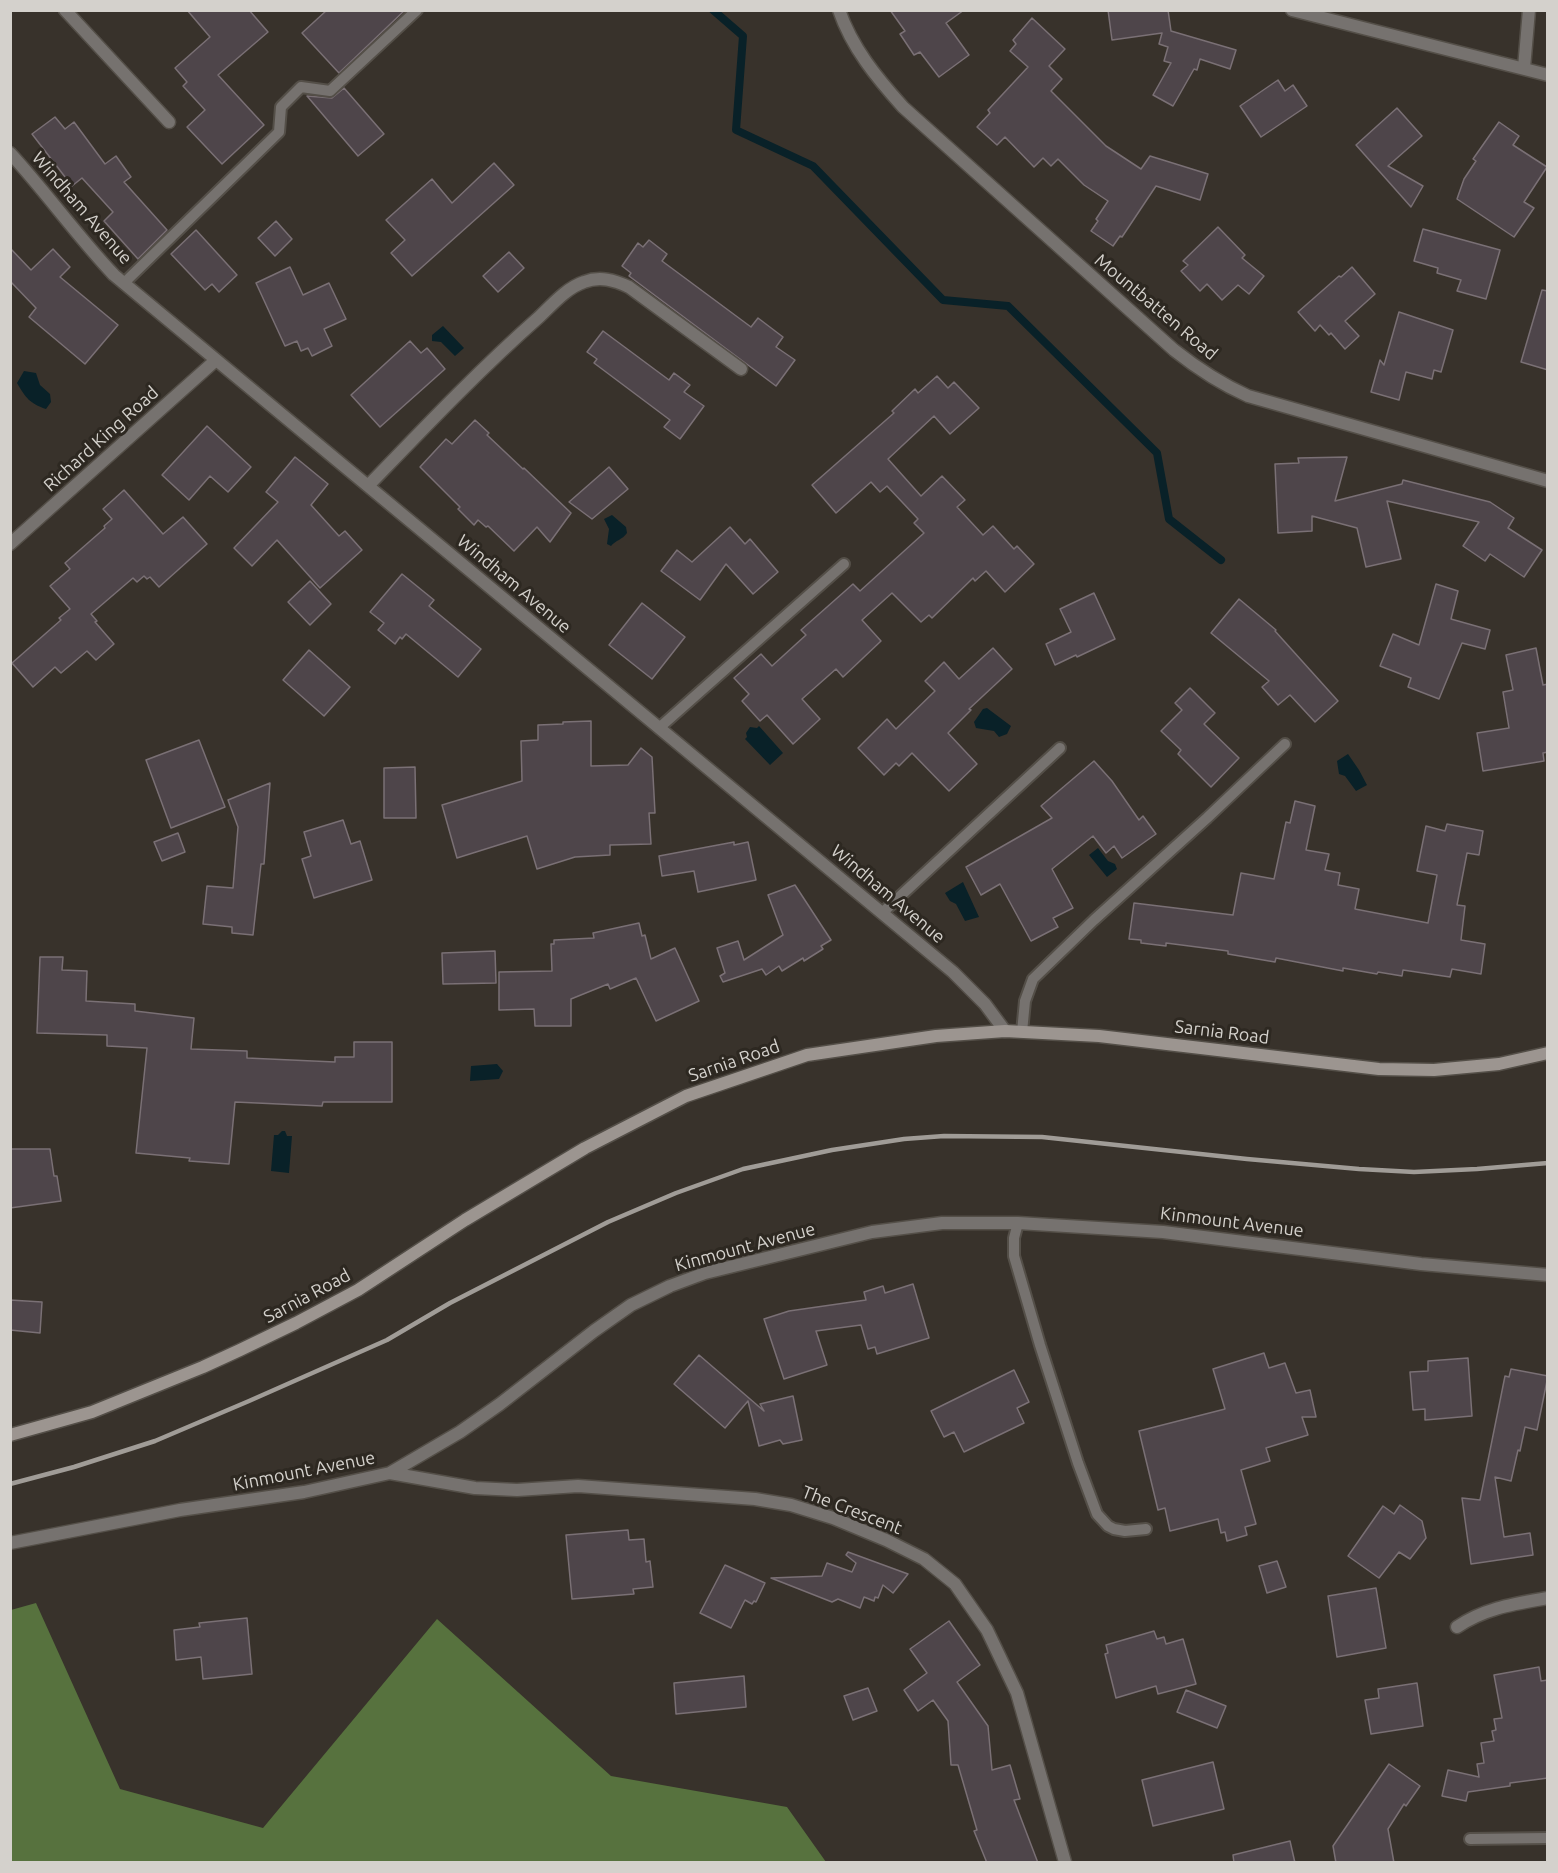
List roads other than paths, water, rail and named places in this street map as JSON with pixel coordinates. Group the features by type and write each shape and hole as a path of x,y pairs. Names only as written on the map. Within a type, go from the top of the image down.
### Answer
{"main road":[{"name":"Sarnia Road","path":"10,1435 92,1412 203,1367 296,1323 358,1290 465,1220 585,1148 686,1096 807,1055 936,1036 1005,1031 1099,1036 1379,1069 1434,1070 1498,1064 1548,1053"}],"street":[{"path":"65,10 169,122"},
{"name":"Mountbatten Road","path":"839,10 843,22 869,69 903,107 1174,350 1197,368 1223,385 1248,396 1548,481"},
{"path":"1292,10 1548,75"},
{"path":"1524,68 1529,10"},
{"name":"Windham Avenue","path":"10,153 36,181 88,247 124,283 882,913 965,984 985,1004 1005,1031"},
{"path":"368,486 513,340 570,290 584,282 602,279 615,280 629,286 741,369"},
{"name":"Richard King Road","path":"10,544 216,360"},
{"name":"Kinmount Avenue","path":"10,1543 180,1510 304,1492 390,1473 460,1432 500,1404 594,1330 631,1305 670,1286 705,1273 872,1232 942,1223 1018,1222 1163,1232 1421,1264 1548,1275"},
{"name":"The Crescent","path":"390,1473 475,1488 517,1490 578,1486 755,1499 833,1518 924,1559 955,1584 987,1630 1012,1682 1065,1863"},
{"path":"1457,1627 1472,1616 1492,1609 1548,1598"}],"lane":[{"path":"124,283 279,132 281,107 301,87 330,91 417,10"},
{"path":"659,728 844,564"},
{"path":"1023,1032 1024,1001 1033,979 1285,744"},
{"path":"882,913 1060,748"},
{"path":"1018,1222 1014,1238 1014,1256 1040,1345 1097,1514 1114,1529 1125,1531 1146,1529"},
{"path":"1470,1839 1548,1838"}],"water":[{"path":"443,326 464,348 455,356 441,342 432,341 432,335"},
{"path":"24,371 36,373 40,385 50,394 51,402 46,409 29,399 17,383"},
{"path":"612,515 626,527 627,533 611,546 607,544 609,529 604,519"},
{"path":"987,708 1011,726 1007,734 999,737 994,731 976,728 974,722 983,709"},
{"path":"759,726 783,753 770,765 745,739 750,727"},
{"path":"1348,754 1367,785 1356,791 1345,776 1339,774 1337,761"},
{"path":"1098,848 1108,861 1115,864 1117,869 1107,877 1089,855"},
{"path":"963,882 979,917 965,921 956,904 950,901 945,893"},
{"path":"497,1064 503,1071 499,1079 470,1081 471,1066"},
{"path":"285,1131 287,1136 292,1136 289,1173 271,1171 274,1135"}],"waterway":[{"path":"713,10 743,36 736,130 813,166 943,300 1008,306 1157,453 1169,519 1221,560"}],"railway":[{"path":"10,1484 74,1467 155,1441 249,1401 387,1340 450,1303 608,1222 676,1193 743,1169 832,1150 904,1139 944,1136 1042,1137 1247,1159 1414,1172 1548,1163"}]}
